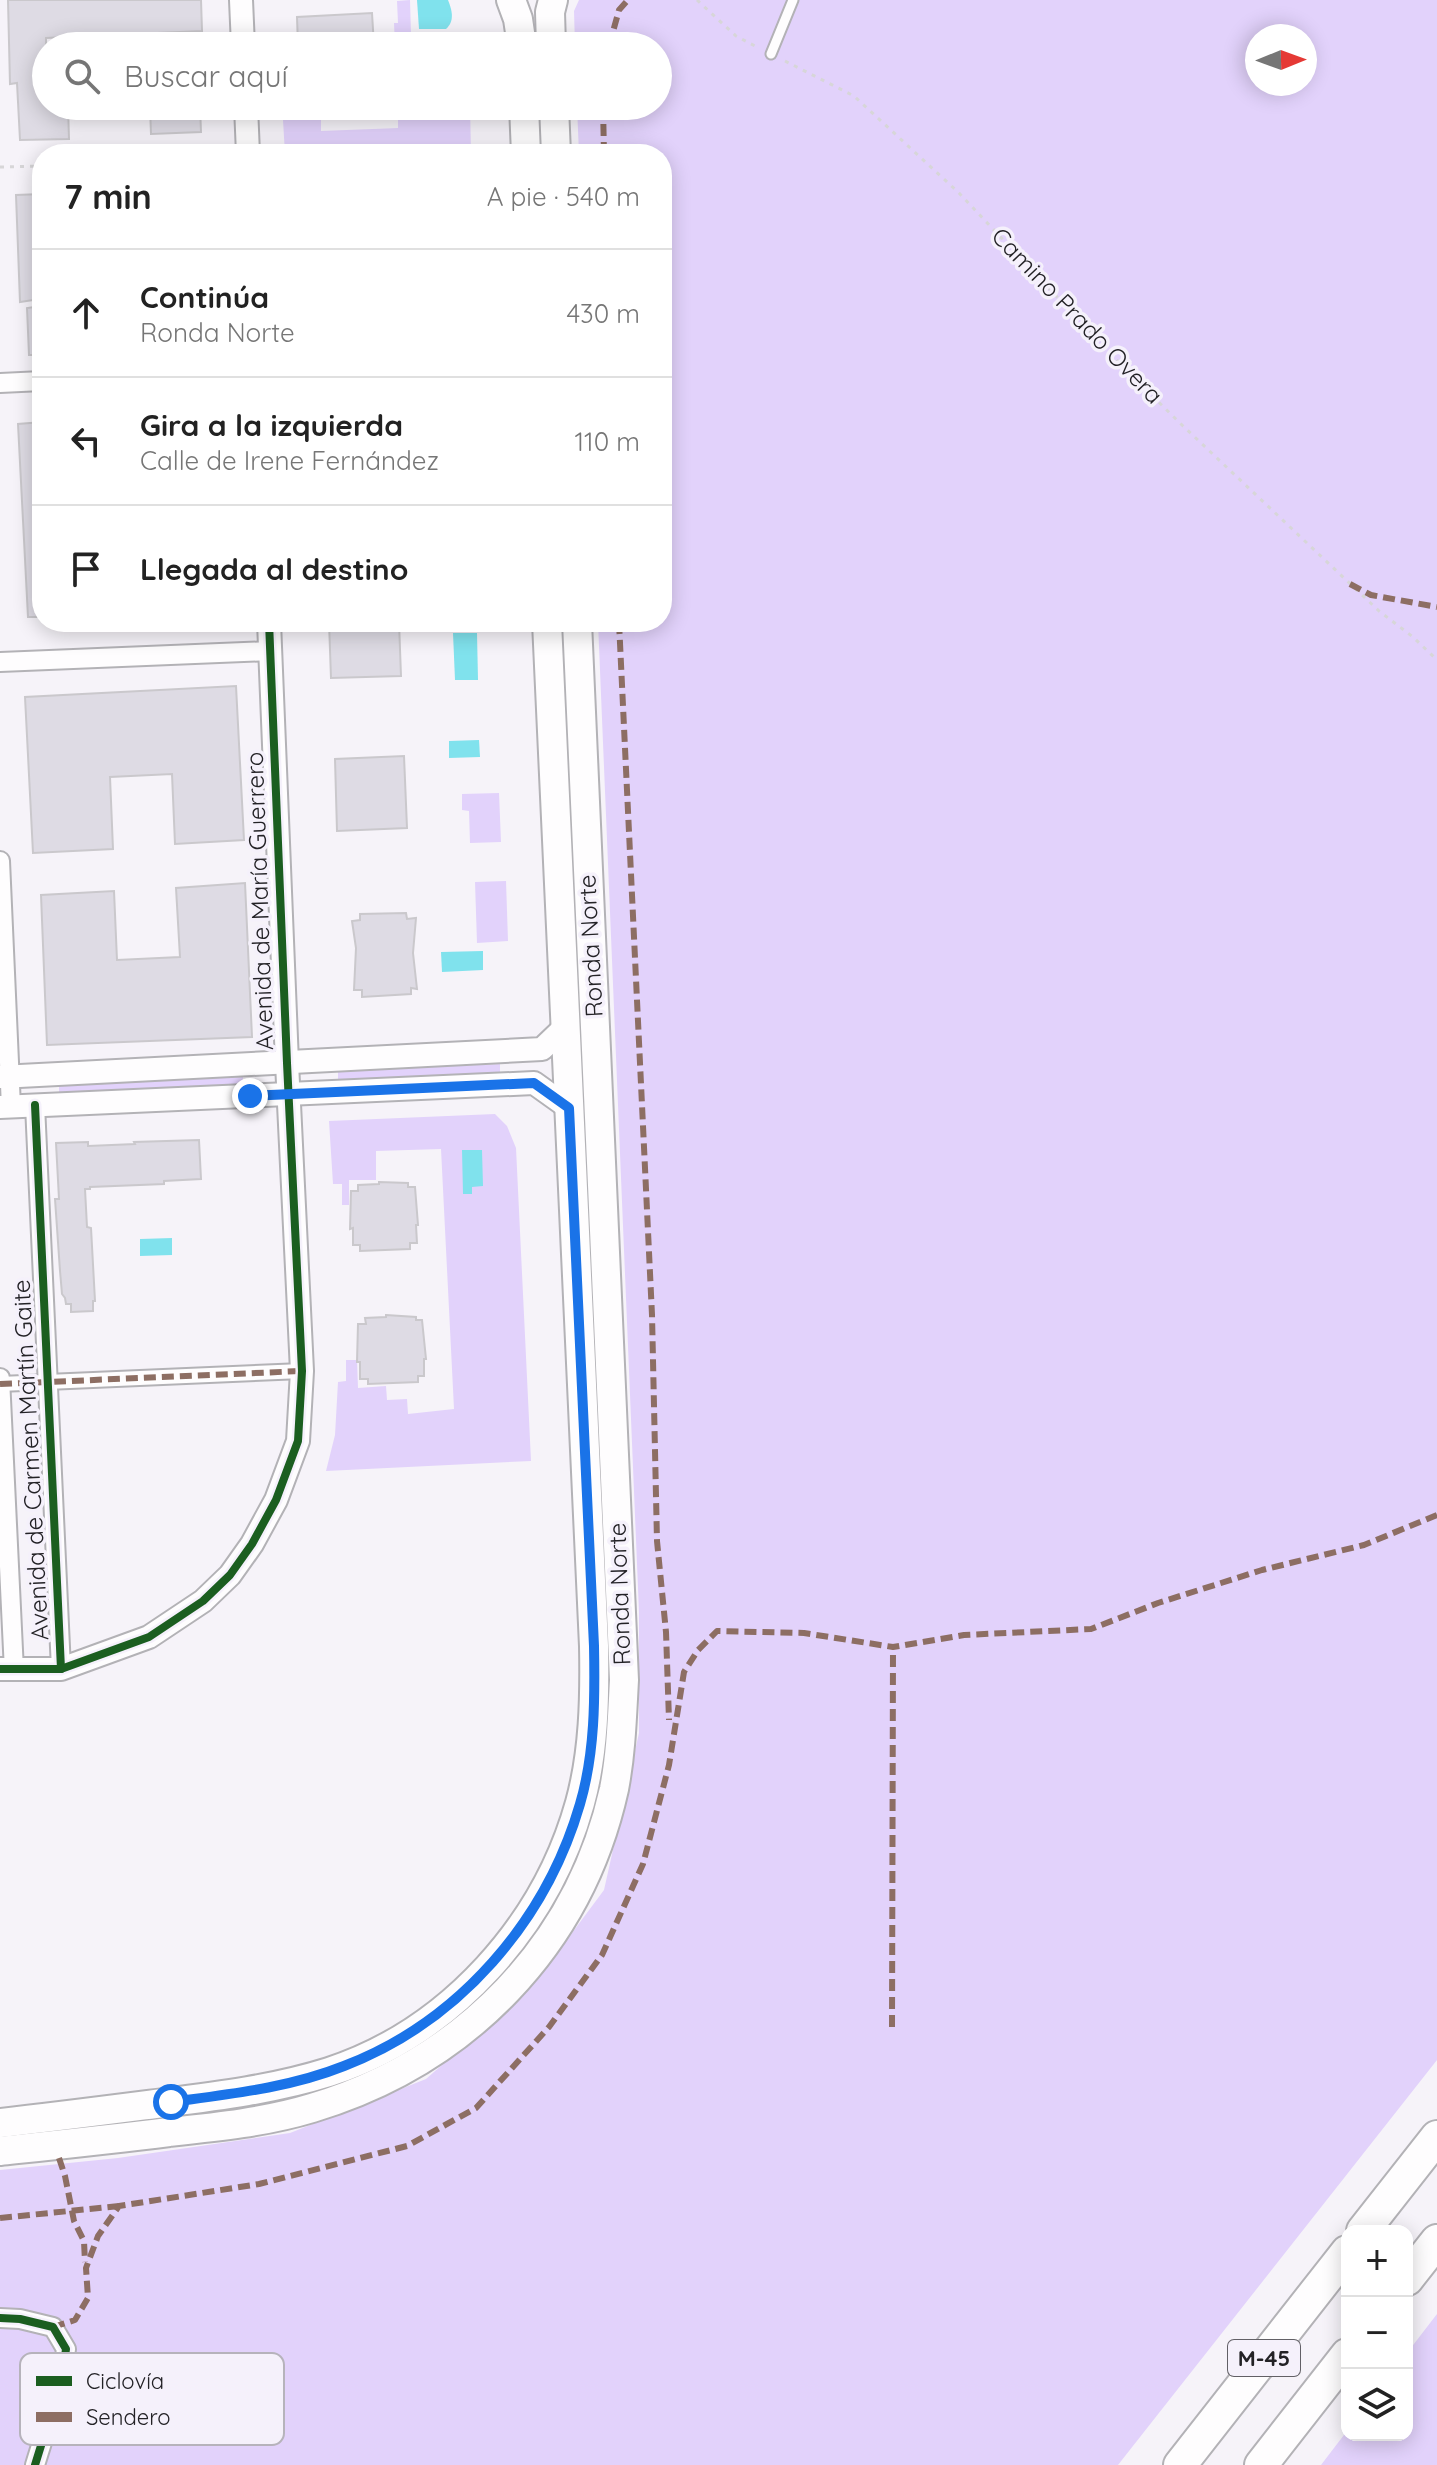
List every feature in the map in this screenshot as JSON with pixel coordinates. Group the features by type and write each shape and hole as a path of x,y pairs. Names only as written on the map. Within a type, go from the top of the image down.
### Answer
{"highway":[{"path":"1368,2225 1437,2137"},
{"path":"1413,2271 1437,2241"},
{"name":"M-45","path":"1180,2465 1341,2260"},
{"name":"M-45","path":"1261,2465 1341,2363"}],"main road":[{"path":"511,0 520,32"},
{"path":"551,32 553,0"},
{"path":"525,120 526,144"},
{"path":"555,120 556,144"},
{"name":"Ronda Norte","path":"0,2123 253,2091 353,2063 405,2037 458,1997 513,1939 540,1899 562,1854 581,1801 588,1765 595,1686 547,632"},
{"name":"Ronda Norte","path":"0,2151 274,2118 344,2097 416,2064 454,2039 513,1986 564,1916 599,1841 614,1788 619,1756 624,1680 577,632"}],"street":[{"path":"241,0 242,32"},
{"path":"247,120 248,144"},
{"path":"0,383 32,381"},
{"name":"Avenida de María Guerrero","path":"7,1670 61,1669 149,1637 203,1601 230,1575 252,1544 276,1500 298,1441 302,1371 269,632"},
{"path":"0,662 270,651"},
{"path":"0,861 5,1107 534,1083 569,1108"},
{"path":"4,1077 542,1049 565,1027"},
{"name":"Avenida de Carmen Martín Gaite","path":"35,1105 61,1669"},
{"path":"0,1382 302,1371"},
{"name":"Avenida de Carmen Martín Gaite","path":"0,1382 7,1670"},
{"path":"0,2318 53,2327 65,2353"},
{"path":"35,2465 41,2445"}],"lane":[{"path":"771,54 793,0"}],"path":[{"path":"0,167 32,166"}],"shaded area":[{"path":"410,0 411,32 394,32 394,23 398,23 397,1"},
{"path":"579,0 1437,0 1437,2060 1118,2465 0,2465 0,2170 118,2158 290,2133 426,2079 534,1984 604,1890 639,1733 639,1612 598,632 672,632 672,144 579,144 578,120 672,120 672,32 575,32 574,11"},
{"path":"283,120 321,120 321,131 398,128 398,120 470,120 471,144 284,144"},
{"path":"499,793 501,842 470,843 469,811 462,810 462,794"},
{"path":"506,881 508,941 477,943 475,882"},
{"path":"500,1064 500,1073 338,1080 338,1071"},
{"path":"243,1077 243,1085 59,1093 59,1084"},
{"path":"495,1114 507,1126 516,1148 531,1461 326,1471 335,1435 338,1382 346,1381 346,1360 357,1360 358,1388 386,1386 387,1400 407,1399 408,1414 454,1409 441,1149 376,1151 376,1180 349,1180 349,1205 342,1205 342,1184 333,1184 329,1121"},
{"path":"1437,2314 1437,2465 1321,2465 1341,2439 1413,2441 1413,2345"}],"water":[{"path":"417,0 448,0 452,15 449,26 446,29 419,29"},
{"path":"453,633 477,633 478,680 455,680"},
{"path":"479,740 480,757 449,758 449,741"},
{"path":"483,951 483,970 442,972 441,952"},
{"path":"462,1150 482,1150 483,1186 472,1187 472,1194 463,1194"},
{"path":"172,1238 172,1255 140,1256 140,1239"}],"building":[{"path":"8,0 201,0 202,31 32,32 32,120 68,120 69,139 20,140 17,83 10,84"},
{"path":"372,13 373,32 298,32 297,17"},
{"path":"150,120 201,120 201,132 151,134"},
{"path":"32,194 32,300 20,302 16,195"},
{"path":"32,307 32,355 29,355 27,308"},
{"path":"32,423 32,617 28,617 18,424"},
{"path":"329,632 399,632 401,676 331,678"},
{"path":"236,686 244,840 175,844 172,774 110,777 113,849 33,853 25,697"},
{"path":"404,756 407,828 337,831 335,759"},
{"path":"245,883 252,1037 47,1045 41,895 114,891 117,960 180,957 176,888"},
{"path":"406,913 407,919 416,918 413,953 417,989 411,988 411,994 362,997 362,990 354,990 356,948 352,921 360,920 360,914"},
{"path":"199,1140 201,1179 85,1189 87,1227 91,1228 95,1301 93,1311 71,1312 71,1304 66,1304 62,1294 55,1199 59,1199 56,1143 88,1142 88,1146"},
{"path":"408,1183 408,1187 415,1187 417,1243 410,1243 410,1249 360,1251 360,1245 353,1245 353,1228 350,1229 351,1191 358,1191 358,1185"},
{"path":"386,1315 422,1320 426,1359 424,1376 418,1376 418,1382 368,1384 368,1379 360,1379 358,1324 366,1324 365,1318"}],"marked path":[{"path":"613,32 619,10 628,0"},
{"path":"603,120 604,144"},
{"path":"1350,584 1371,595 1437,607"},
{"path":"619,632 652,1315 657,1541 666,1632 669,1720"},
{"path":"0,1384 302,1371"},
{"path":"53,2327 75,2320 88,2298 86,2268 98,2236 119,2206 259,2184 407,2146 476,2108 549,2027 602,1955 643,1864 669,1765 684,1672 698,1650 717,1631 804,1633 893,1647 964,1635 1091,1629 1158,1603 1262,1570 1364,1545 1437,1515"},
{"path":"892,2027 893,1647"},
{"path":"59,2158 74,2221 84,2241 85,2262"},
{"path":"0,2218 119,2206"}],"cycle path":[{"path":"0,1669 61,1669 149,1637 203,1601 230,1575 252,1544 276,1500 298,1441 302,1371 269,632"},
{"path":"35,1105 61,1669"},
{"path":"0,2318 53,2327 65,2353"},
{"path":"35,2465 41,2445"}],"route":[{"path":"171,2102 253,2091 345,2066 405,2037 458,1997 513,1939 551,1877 581,1801 592,1727 594,1646 569,1108 534,1083 250,1096"}]}
